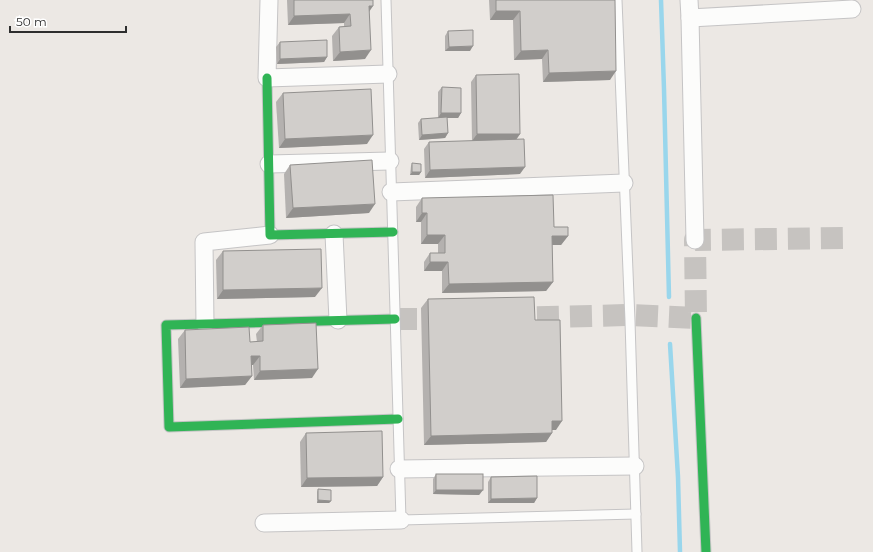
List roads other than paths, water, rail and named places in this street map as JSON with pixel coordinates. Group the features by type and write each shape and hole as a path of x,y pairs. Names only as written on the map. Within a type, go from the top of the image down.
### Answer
{"street":[{"path":"269,0 267,78 270,235"},
{"path":"689,0 695,240"},
{"path":"690,18 852,9"},
{"path":"267,78 388,74"},
{"path":"269,164 390,161"},
{"path":"391,192 624,183"},
{"path":"205,324 204,242 270,235 393,232"},
{"path":"334,234 338,320"},
{"path":"696,318 706,552"},
{"path":"395,319 166,325 169,427 398,419"},
{"path":"399,469 634,466"},
{"path":"264,523 401,520"}],"lane":[{"path":"386,0 401,520 636,514"},
{"path":"617,0 630,321 637,552"}],"waterway":[{"path":"661,0 669,297"},
{"path":"670,344 678,477 680,552"}],"tunnel":[{"path":"504,318 630,315 696,318 695,240 848,238"},
{"path":"395,319 452,319"}]}
